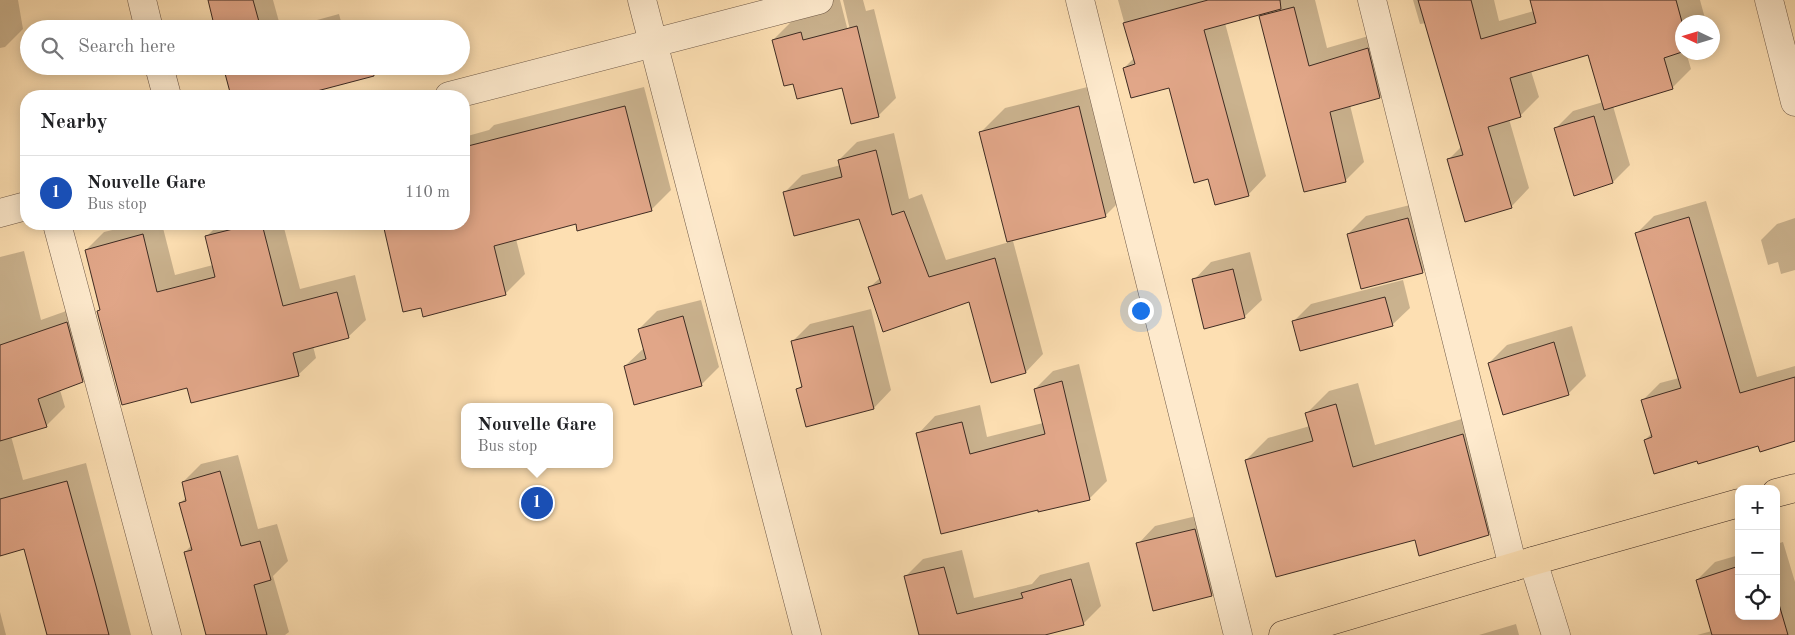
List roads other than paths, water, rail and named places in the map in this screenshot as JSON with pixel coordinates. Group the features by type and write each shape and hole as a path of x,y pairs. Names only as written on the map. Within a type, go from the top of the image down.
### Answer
{"main road":[{"path":"1780,492 1795,488"},
{"path":"1283,635 1523,564 1735,505"}],"street":[{"path":"142,0 147,20"},
{"path":"642,0 807,635"},
{"path":"470,91 819,0"},
{"path":"1080,0 1238,635"},
{"path":"1372,0 1523,564 1556,635"},
{"path":"1769,0 1795,102"},
{"path":"161,75 165,90"},
{"path":"0,213 20,208"},
{"path":"59,230 167,635"}],"place":[{"name":"Nouvelle Gare","path":"537,503"}]}
